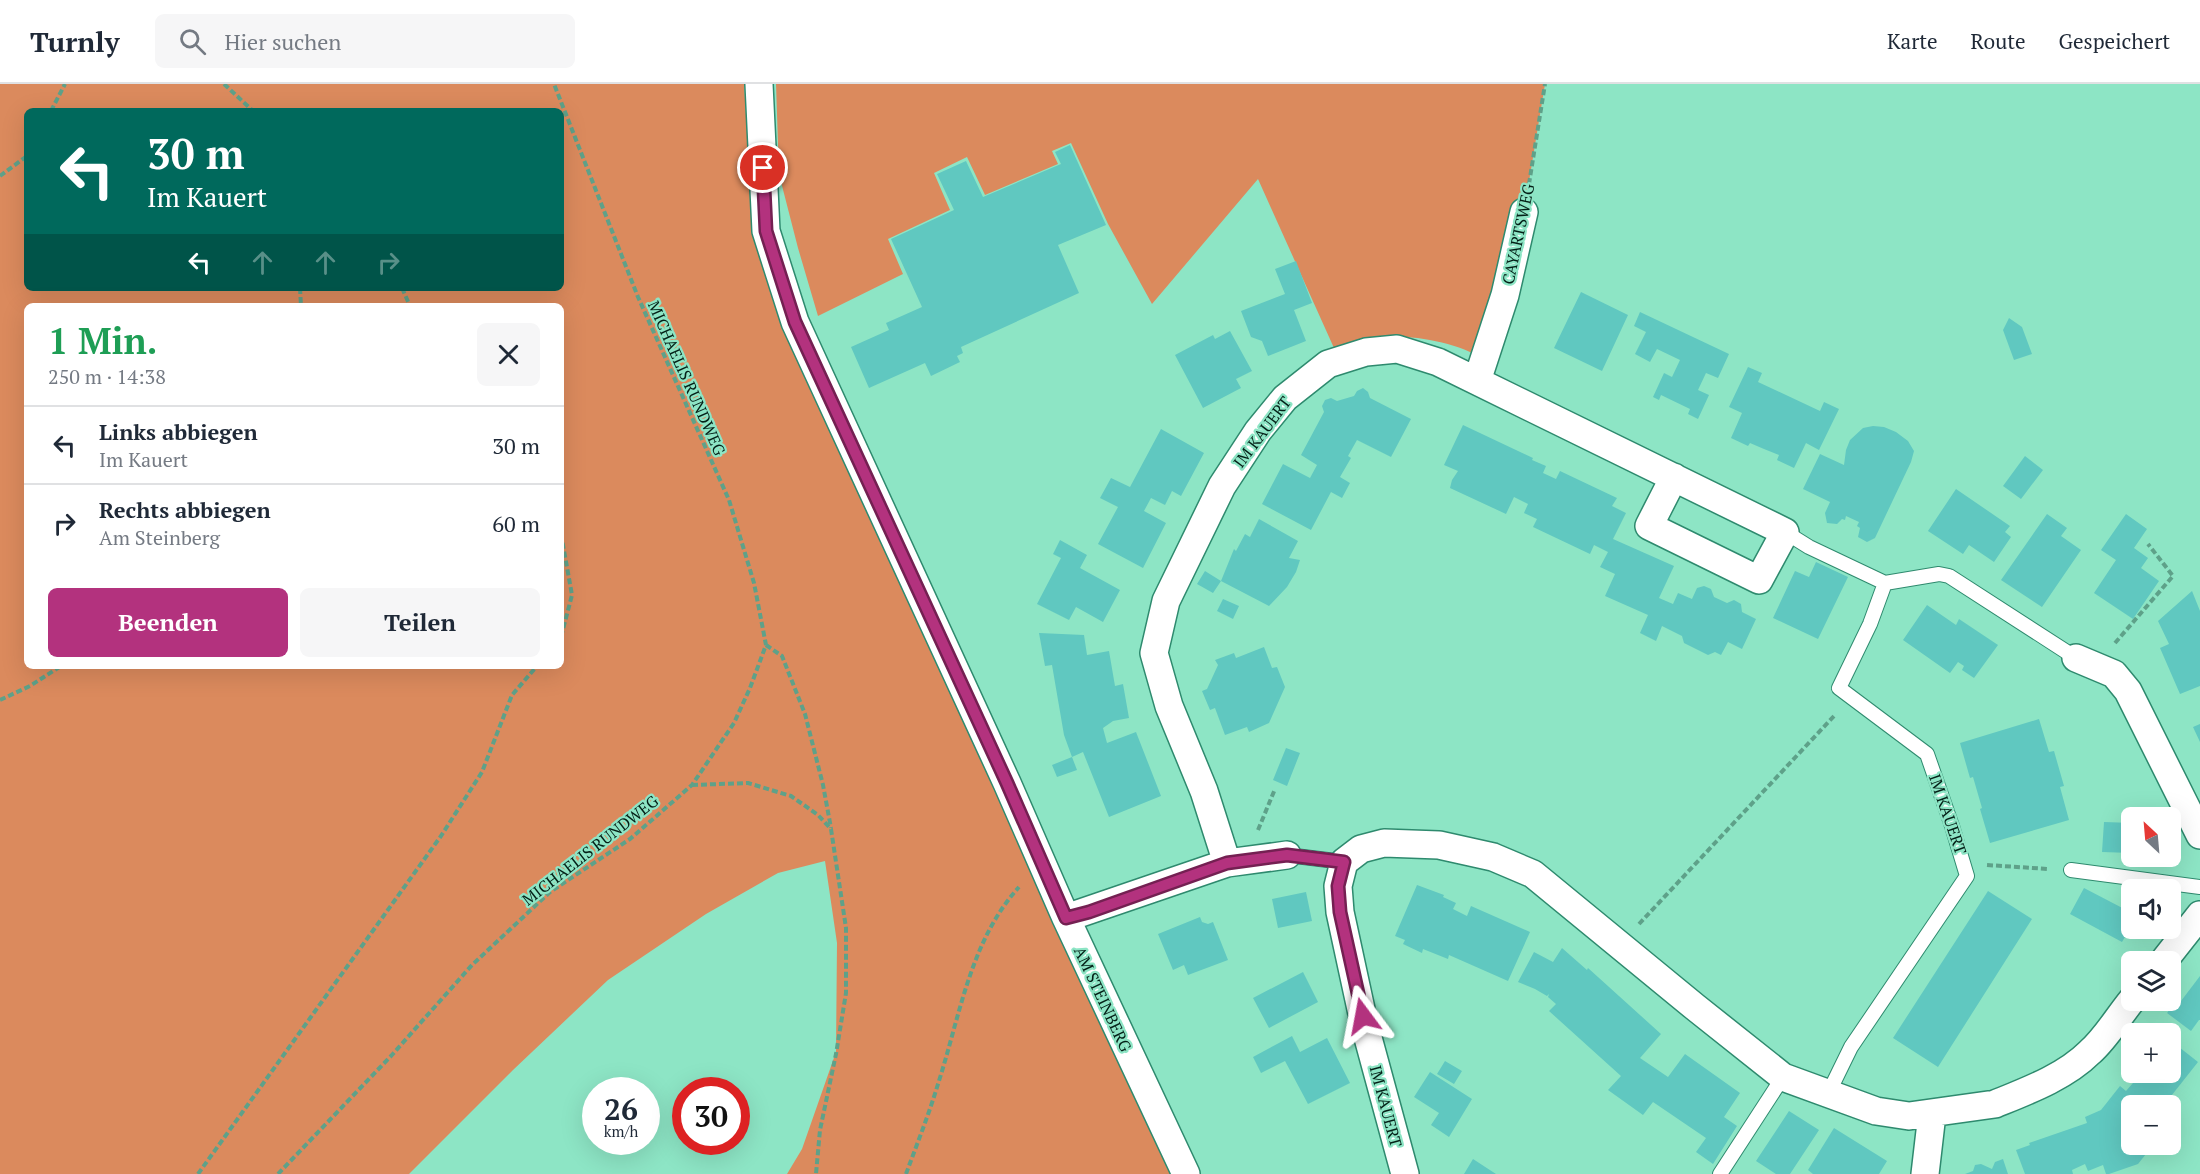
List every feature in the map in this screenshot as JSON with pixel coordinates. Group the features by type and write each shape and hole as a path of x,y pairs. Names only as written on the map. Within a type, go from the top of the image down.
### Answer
{"street":[{"name":"AM STEINBERG","path":"759,84 766,231 795,322 1007,783 1066,918 1186,1174"},
{"name":"CAYARTSWEG","path":"1477,381 1505,295 1524,212"},
{"name":"IM KAUERT","path":"1227,863 1204,792 1169,706 1154,653 1166,601 1222,486 1258,431 1285,398 1328,364 1366,352 1397,349 1438,362 1785,532"},
{"path":"1674,477 1649,526 1658,531 1759,580 1785,532"},
{"path":"2085,662 2114,674 2128,691 2200,835"},
{"path":"1344,862 1361,849 1384,843 1439,845 1493,857 1533,874 1783,1077 1876,1111 1909,1116 1995,1104 2051,1080 2090,1053 2123,1011"},
{"path":"1066,918 1227,863 1287,855"},
{"name":"IM KAUERT","path":"1344,862 1338,886 1340,912 1364,1023 1404,1174"},
{"path":"2172,951 2200,915"},
{"path":"1925,1174 1932,1114"}],"lane":[{"name":"IM KAUERT","path":"1785,532 1809,547 1885,583"},
{"path":"1851,696 1839,688 1870,624 1885,583 1939,574 1949,576 2085,662"},
{"name":"IM KAUERT","path":"1828,1095 1851,1047 1967,876 1966,867 1927,754 1851,696"},
{"path":"1287,855 1344,862"},
{"path":"2071,870 2200,887"},
{"path":"1720,1174 1783,1077"}],"path":[{"path":"53,108 65,84"},
{"path":"224,84 250,108"},
{"name":"MICHAELIS RUNDWEG","path":"554,84 563,108"},
{"name":"CAYARTSWEG","path":"1524,212 1545,84"},
{"name":"MICHAELIS RUNDWEG","path":"278,1174 383,1064 472,965 550,892 630,839 692,784 734,723 766,645 754,583 729,500 638,297 564,109"},
{"path":"0,176 24,158"},
{"path":"2085,662 2173,576 2148,544"},
{"path":"564,551 572,595 564,626"},
{"path":"766,645 782,656 805,714 824,785 846,928 846,993 820,1130 816,1174"},
{"path":"0,700 30,686 56,669"},
{"path":"198,1174 441,836 482,772 512,695 534,669"},
{"path":"1620,944 1851,696"},
{"path":"692,784 748,783 791,796 818,815 831,829"},
{"path":"1259,860 1256,835 1275,789"},
{"path":"906,1174 938,1084 980,948 1004,905 1042,862"},
{"path":"1966,867 1981,865 2052,870"}],"shaded area":[{"path":"0,84 744,84 754,236 786,333 829,429 964,704 1172,1174 787,1174 802,1149 836,1052 837,943 825,861 778,873 706,914 608,980 513,1070 409,1174 0,1174"},
{"path":"776,84 1545,84 1524,212 1483,359 1460,348 1416,338 1375,338 1334,348 1258,179 1152,304 1108,224 1071,143 1052,151 1058,164 985,195 967,157 934,173 950,210 888,239 903,274 818,316 779,174"}],"building":[{"path":"1070,145 1106,225 1058,245 1079,293 961,347 963,353 957,356 960,362 931,376 925,363 869,388 851,347 889,330 886,323 922,307 891,239 954,210 937,174 966,161 983,197 1061,164 1055,152"},
{"path":"1296,261 1312,303 1294,310 1306,341 1268,356 1262,341 1251,337 1241,311 1285,294 1275,269"},
{"path":"1581,292 1628,315 1602,371 1554,348"},
{"path":"1640,312 1729,354 1718,378 1706,373 1698,390 1709,395 1698,419 1688,414 1690,409 1661,395 1659,400 1653,397 1664,373 1672,377 1680,360 1657,349 1650,362 1635,354 1646,332 1634,326"},
{"path":"2009,318 2022,327 2032,354 2014,360 2003,330"},
{"path":"1230,331 1252,371 1236,379 1241,388 1203,408 1175,355 1213,335 1215,339"},
{"path":"1748,367 1762,373 1758,382 1820,411 1824,402 1839,409 1819,450 1806,443 1794,468 1777,460 1779,455 1750,443 1748,446 1731,438 1742,413 1729,407"},
{"path":"1363,388 1368,392 1370,398 1411,419 1391,457 1357,440 1348,456 1351,458 1340,477 1350,483 1342,498 1331,492 1311,530 1262,504 1283,464 1310,478 1317,465 1301,455 1324,412 1322,406 1325,400 1331,398 1337,401 1354,396"},
{"path":"1463,425 1533,458 1532,460 1546,466 1543,473 1556,479 1560,471 1617,498 1612,506 1626,513 1613,539 1674,566 1659,598 1673,604 1678,593 1692,599 1697,588 1704,586 1711,589 1714,597 1727,603 1734,600 1741,604 1742,612 1756,619 1742,649 1728,642 1721,655 1715,652 1708,655 1684,643 1682,636 1662,626 1656,641 1640,633 1648,615 1605,596 1615,574 1600,567 1608,552 1594,545 1590,554 1533,527 1537,519 1524,513 1528,504 1514,497 1506,514 1450,488 1458,471 1444,465"},
{"path":"1884,427 1896,432 1908,441 1914,451 1875,538 1867,542 1858,537 1859,522 1846,516 1845,520 1842,519 1837,524 1827,523 1825,513 1830,502 1803,489 1820,454 1844,465 1850,440 1863,428"},
{"path":"1161,429 1204,453 1181,496 1172,491 1165,505 1151,498 1144,511 1166,523 1143,568 1098,544 1118,507 1100,498 1111,478 1130,487"},
{"path":"2025,456 2043,470 2021,499 2003,486"},
{"path":"1956,489 2010,526 2005,532 2011,537 1994,562 1969,545 1963,554 1928,531"},
{"path":"2047,514 2067,528 2061,536 2081,550 2042,607 2001,580"},
{"path":"2126,514 2147,529 2134,548 2148,558 2141,568 2159,581 2133,619 2094,593 2116,560 2101,550"},
{"path":"1259,519 1298,541 1289,558 1300,560 1296,572 1287,587 1269,606 1221,581 1234,549 1236,551 1245,534 1250,537"},
{"path":"1060,540 1087,555 1080,568 1120,590 1103,622 1076,607 1069,620 1037,604 1061,558 1053,554"},
{"path":"1816,562 1848,577 1818,639 1773,618 1795,571 1809,577"},
{"path":"1205,571 1221,581 1213,593 1197,584"},
{"path":"2192,591 2200,611 2200,686 2180,694 2160,648 2169,644 2158,621"},
{"path":"1223,599 1239,606 1233,619 1217,611"},
{"path":"1927,605 1956,625 1959,619 1998,645 1974,678 1962,670 1964,666 1958,662 1950,673 1903,640"},
{"path":"1039,633 1084,635 1087,655 1109,651 1115,686 1123,684 1129,718 1113,721 1103,728 1107,743 1136,732 1161,796 1109,817 1083,752 1072,757 1064,735 1052,665 1045,666"},
{"path":"1264,647 1272,668 1277,667 1285,687 1269,723 1249,732 1247,727 1225,735 1215,708 1210,710 1202,691 1207,689 1218,665 1215,660 1234,653 1236,658"},
{"path":"2039,719 2049,752 2054,751 2064,786 2060,787 2069,820 1990,843 1973,777 1970,778 1960,743"},
{"path":"2200,724 2200,742 2193,727"},
{"path":"1286,748 1300,753 1287,786 1273,780"},
{"path":"1072,757 1077,770 1057,777 1052,765"},
{"path":"2104,822 2121,823 2121,853 2102,852"},
{"path":"1417,885 1444,895 1443,897 1456,903 1453,909 1467,916 1471,906 1530,932 1508,981 1449,955 1448,959 1423,949 1422,953 1403,944 1405,940 1395,936"},
{"path":"2084,888 2121,907 2121,939 2124,939 2122,942 2070,914"},
{"path":"1988,891 2032,919 1938,1067 1893,1038"},
{"path":"1306,892 1312,921 1278,928 1272,899"},
{"path":"1200,917 1202,922 1208,924 1213,922 1228,960 1188,975 1184,965 1173,970 1158,934"},
{"path":"1562,948 1587,970 1588,968 1661,1034 1640,1058 1668,1077 1685,1054 1740,1093 1724,1117 1737,1126 1713,1164 1696,1152 1706,1138 1653,1102 1643,1115 1608,1090 1621,1076 1549,1011 1556,1004 1548,997 1549,994 1547,996 1518,982 1534,952 1553,962"},
{"path":"1303,972 1318,1002 1269,1028 1253,998"},
{"path":"2200,976 2200,1020 2191,1031 2167,1013 2181,1011 2181,1001"},
{"path":"1292,1036 1300,1052 1327,1038 1350,1083 1308,1104 1285,1061 1261,1073 1253,1057"},
{"path":"2181,1049 2198,1062 2172,1095 2121,1095 2121,1155 2145,1155 2138,1164 2109,1174 2106,1174 2103,1165 2088,1171 2085,1164 2072,1170 2073,1174 2025,1174 2016,1150 2030,1145 2029,1143 2087,1123 2085,1117 2101,1110 2120,1086 2126,1091 2133,1083 2181,1083"},
{"path":"1445,1061 1462,1071 1454,1084 1437,1074"},
{"path":"1430,1072 1472,1099 1449,1137 1431,1125 1439,1113 1414,1097"},
{"path":"1789,1111 1819,1130 1790,1174 1776,1174 1756,1161"},
{"path":"1834,1128 1887,1161 1879,1174 1813,1174 1808,1170"},
{"path":"1473,1159 1496,1174 1464,1174"},
{"path":"2003,1159 2008,1174 1965,1174 1973,1171 1975,1165 1981,1164 1992,1169 1995,1162"}],"route":[{"path":"763,168 766,231 795,322 1007,783 1066,918 1227,863 1287,855 1344,862 1338,886 1340,912 1363,1016"}]}
